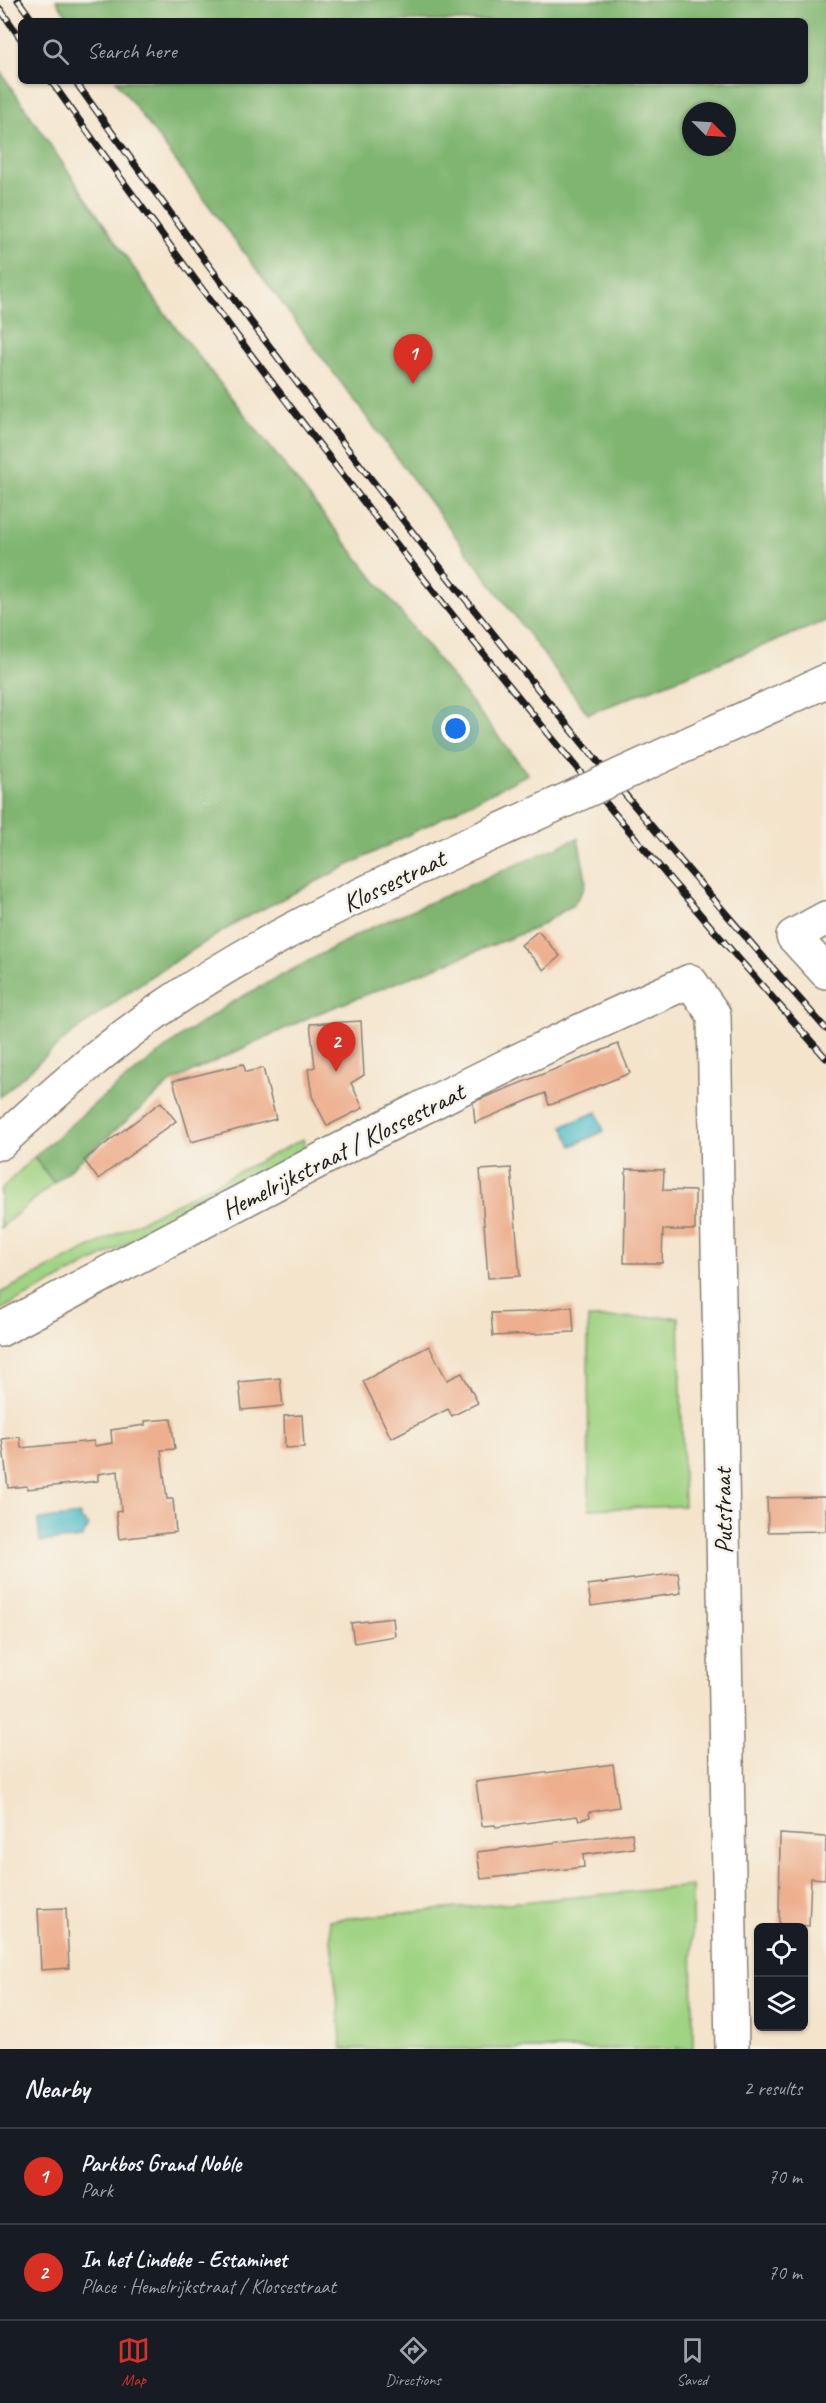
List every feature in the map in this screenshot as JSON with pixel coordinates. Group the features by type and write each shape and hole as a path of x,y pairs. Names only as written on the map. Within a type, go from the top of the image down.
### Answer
{"street":[{"name":"Klossestraat","path":"0,1143 94,1059 165,1006 255,949 427,864 826,681"},
{"path":"826,918 793,936 826,972"},
{"name":"Hemelrijkstraat / Klossestraat","path":"0,1330 344,1148 611,1015 690,981"},
{"name":"Putstraat","path":"690,981 714,1015 732,2049"}],"green space":[{"path":"56,0 826,0 826,621 588,714 118,84 808,84 808,18 69,18"},
{"path":"0,71 163,311 528,774 239,921 148,978 65,1039 0,1097"},
{"path":"578,838 586,880 584,889 573,905 536,928 314,1015 173,1081 54,1183 34,1157 99,1100 184,1034 236,1000 366,930"},
{"path":"303,1139 305,1147 301,1153 0,1310 0,1293"},
{"path":"34,1157 54,1183 0,1228 0,1190"},
{"path":"679,1317 684,1506 589,1509 588,1318"},
{"path":"692,1886 693,2049 342,2049 329,1920"}],"water":[{"path":"597,1112 604,1131 572,1146 563,1126"},
{"path":"80,1515 80,1518 89,1526 82,1538 40,1542 38,1520"}],"building":[{"path":"538,931 560,956 544,970 521,945"},
{"path":"361,1021 364,1075 351,1083 363,1108 327,1126 312,1096 308,1069 315,1067 310,1024"},
{"path":"618,1044 630,1073 549,1105 545,1093 475,1123 473,1102"},
{"path":"243,1064 246,1072 263,1068 276,1119 191,1142 173,1081"},
{"path":"161,1102 176,1121 98,1179 84,1160"},
{"path":"511,1168 520,1276 488,1278 480,1170"},
{"path":"626,1169 664,1170 663,1190 695,1191 695,1230 663,1230 662,1263 624,1263"},
{"path":"572,1306 574,1332 493,1336 491,1313 526,1312"},
{"path":"429,1346 447,1380 462,1373 478,1403 452,1416 448,1409 391,1438 363,1381"},
{"path":"280,1378 283,1406 242,1410 239,1382"},
{"path":"302,1415 304,1447 285,1448 284,1416"},
{"path":"171,1419 175,1449 161,1450 167,1499 173,1499 176,1532 119,1539 116,1512 121,1511 118,1471 98,1474 98,1481 27,1489 27,1486 8,1488 2,1439 20,1437 21,1448 94,1441 94,1446 112,1443 111,1430 145,1425 145,1421"},
{"path":"826,1497 826,1531 768,1532 767,1498"},
{"path":"678,1573 681,1593 591,1606 588,1585"},
{"path":"393,1618 395,1636 354,1643 351,1623"},
{"path":"613,1764 619,1807 589,1812 590,1817 579,1820 577,1816 496,1827 495,1825 482,1826 476,1782"},
{"path":"632,1833 634,1848 583,1855 584,1867 481,1879 477,1852"},
{"path":"780,1834 826,1837 825,1879 811,1878 809,1926 808,1923 779,1923"},
{"path":"66,1908 69,1968 41,1970 38,1909"}],"railway":[{"path":"18,0 31,18"},
{"path":"0,9 18,35"},
{"path":"53,84 235,333 425,580 622,822 826,1058"},
{"path":"77,84 254,325 438,565 629,799 826,1029"}],"place":[{"name":"Parkbos Grand Noble","path":"413,384"},
{"name":"In het Lindeke - Estaminet","path":"336,1072"}]}
